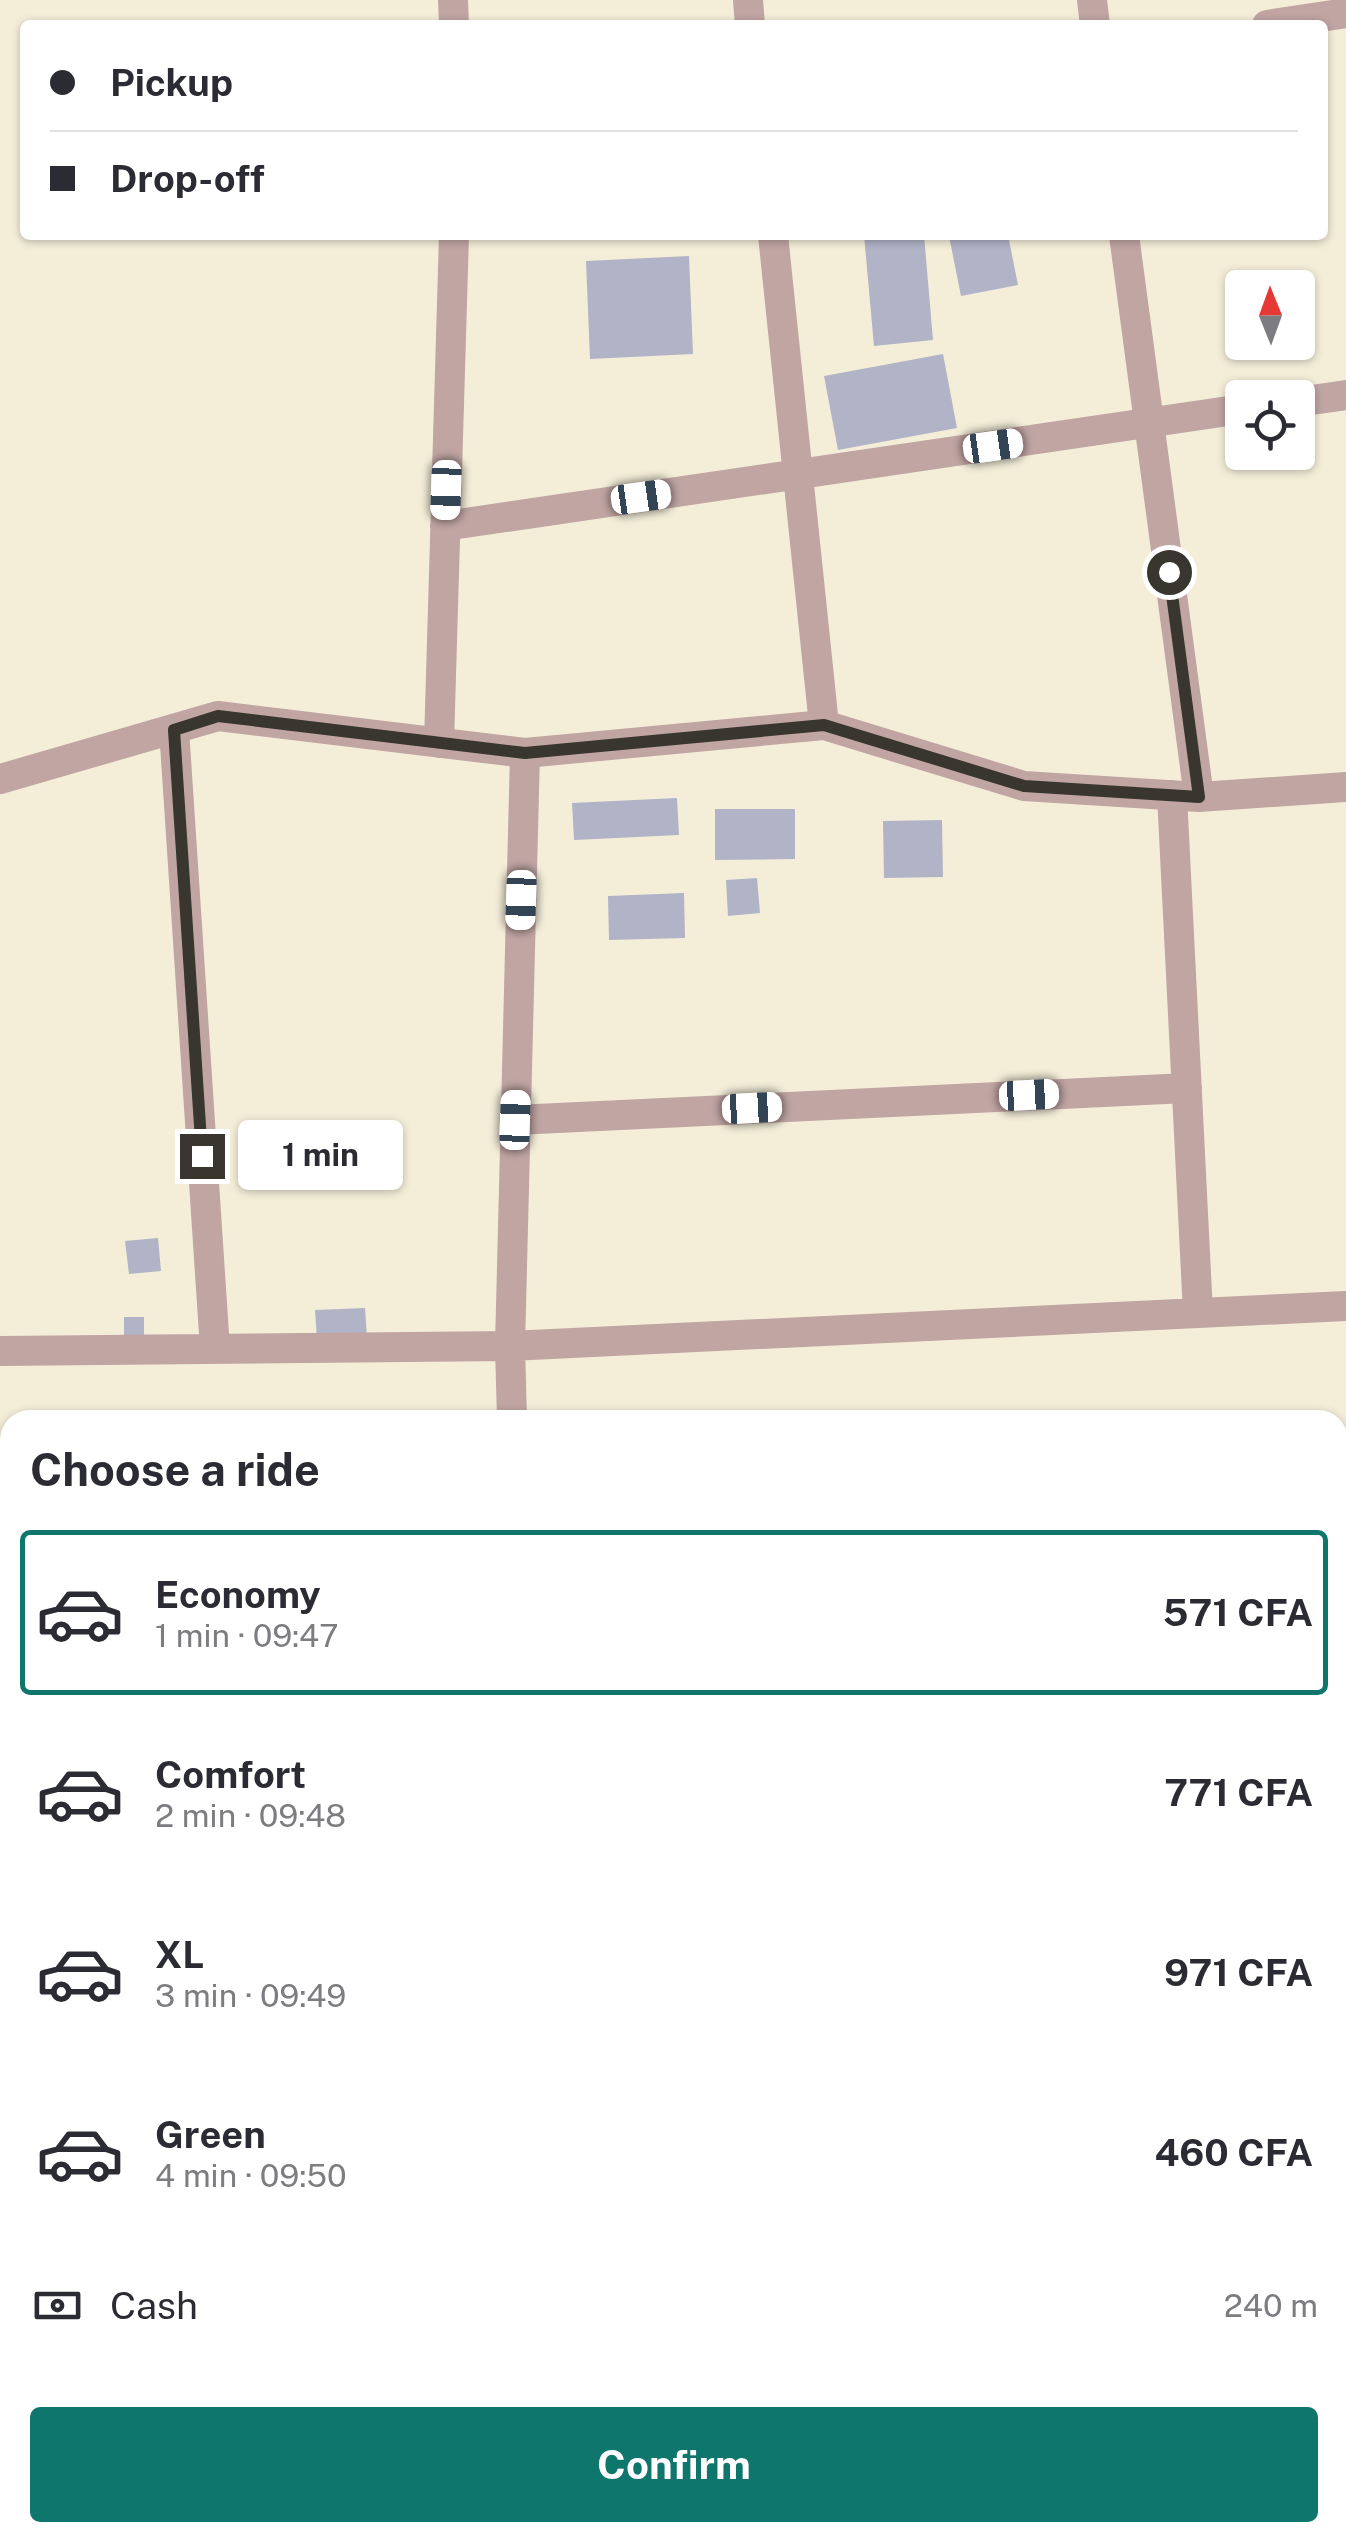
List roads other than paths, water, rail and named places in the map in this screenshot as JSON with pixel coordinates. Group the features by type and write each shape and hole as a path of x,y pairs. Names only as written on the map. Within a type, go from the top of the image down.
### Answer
{"street":[{"path":"1300,20 1346,13"},
{"path":"439,743 454,240"},
{"path":"773,240 824,725"},
{"path":"1125,240 1149,423 1186,796 1187,1088 1198,1312"},
{"path":"1315,399 1346,394"},
{"path":"445,526 1225,412"},
{"path":"0,779 218,716 525,753 824,725 1024,786 1186,796 1346,787"},
{"path":"174,730 215,1349"},
{"path":"512,1410 510,1346 525,753"},
{"path":"515,1120 1187,1088"},
{"path":"0,1352 510,1346 1346,1306"}]}
